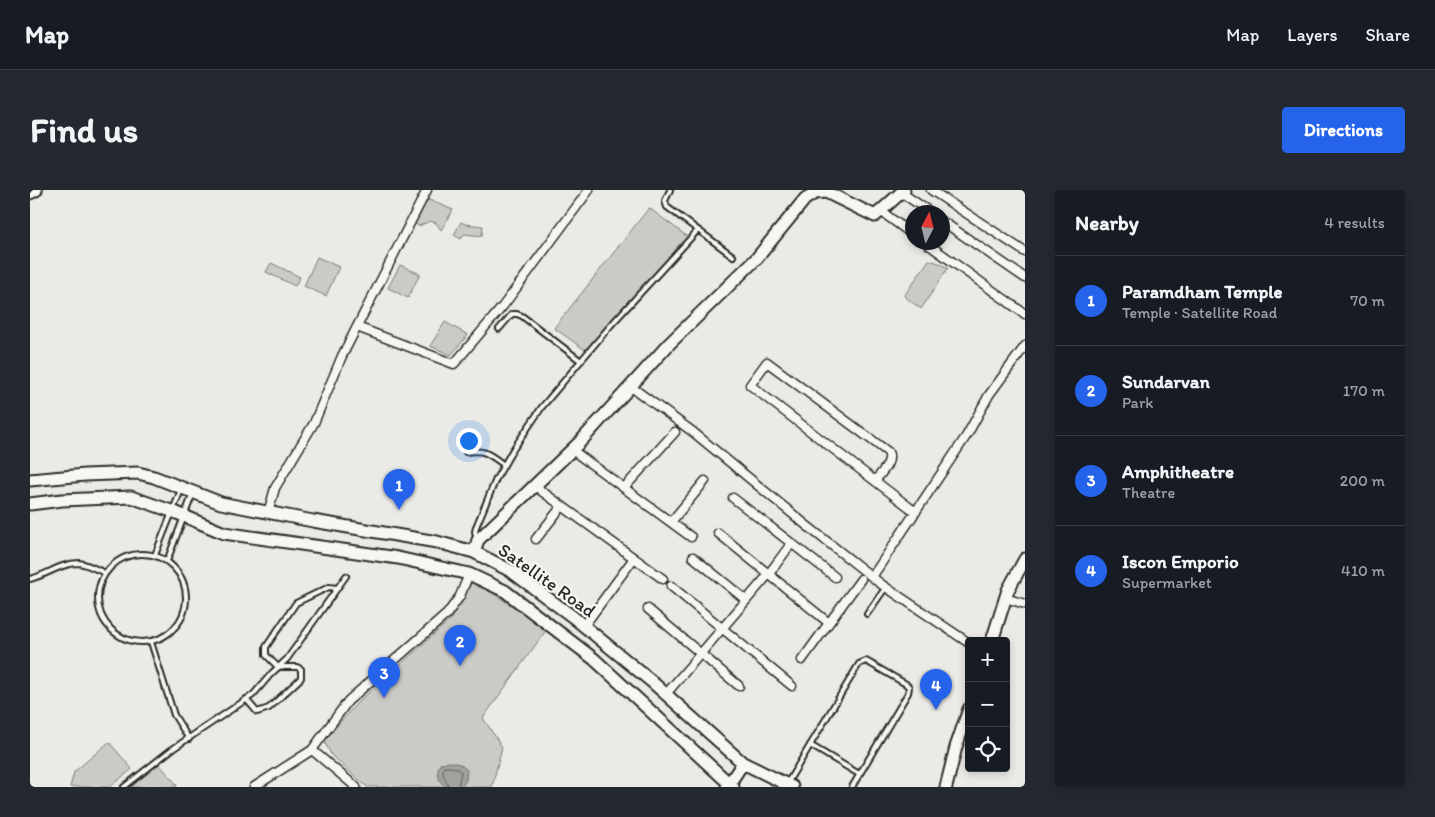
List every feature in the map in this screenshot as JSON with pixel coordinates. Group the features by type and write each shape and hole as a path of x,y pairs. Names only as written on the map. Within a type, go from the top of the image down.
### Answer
{"main road":[{"path":"30,193 36,190"},
{"path":"474,552 478,540 572,450 669,344 757,258 806,199 814,193 826,192 875,216 882,212 900,192"},
{"name":"Satellite Road","path":"30,480 85,474 138,473 154,477 221,503 437,542 474,552 511,571 584,626 666,694 746,765 790,786"},
{"name":"Satellite Road","path":"30,504 62,500 131,497 224,533 398,558 469,574 505,591 594,659 731,786"},
{"path":"993,637 1008,590 1025,559"},
{"path":"946,787 965,721"},
{"path":"731,786 746,765"}],"street":[{"path":"268,513 275,488 314,423 342,356 427,190"},
{"path":"357,327 454,364 504,306 589,190"},
{"path":"931,190 1025,252"},
{"path":"900,192 920,205"},
{"path":"882,212 905,229"},
{"path":"950,226 1025,278"},
{"path":"936,250 1025,314"},
{"path":"872,577 967,435 989,395 1025,346"},
{"path":"875,481 888,464 890,458 888,452 767,362 750,384 875,481 916,512"},
{"path":"630,386 693,432 872,577 965,640"},
{"path":"624,488 675,432"},
{"path":"572,450 691,537"},
{"path":"671,522 705,482"},
{"path":"540,490 663,580"},
{"path":"733,498 835,577"},
{"path":"536,539 562,506"},
{"path":"718,533 829,623"},
{"path":"666,694 768,575 791,544"},
{"path":"584,626 634,558"},
{"path":"693,558 746,600"},
{"path":"254,787 312,750 348,701 447,614 460,596 469,574"},
{"path":"802,660 861,579"},
{"path":"671,586 792,686"},
{"path":"1006,598 1025,604"},
{"path":"648,609 740,686"},
{"path":"312,750 356,787"}],"lane":[{"path":"670,190 665,201 667,207 733,256"},
{"path":"478,540 475,532 476,527 504,465 542,407 611,325 698,230"},
{"path":"498,329 512,314 517,314 581,360"},
{"path":"466,452 480,450 504,465"},
{"path":"167,561 179,514 188,490"},
{"path":"154,555 179,514 188,490"},
{"path":"154,555 167,561 178,571 185,585 187,600 184,614 176,627 165,637 151,642 136,642 122,638 110,629 101,616 98,602 99,587 105,573 114,563 127,556 154,555"},
{"path":"30,579 43,576 58,567 80,563 105,573"},
{"path":"124,787 171,750 253,695 278,667 287,660 346,576"},
{"path":"246,699 257,712 269,708 300,678 301,669 297,666 278,667 266,655 266,647 296,603 329,586 337,588"},
{"path":"867,614 886,587"},
{"path":"151,642 174,715 189,739"},
{"path":"790,786 810,745 859,664 863,661 870,663 909,687 908,693 852,787"},
{"path":"810,745 859,774"}],"shaded area":[{"path":"427,199 453,210 441,230 436,223 430,221 419,226 415,224"},
{"path":"649,208 688,237 585,350 554,328"},
{"path":"461,222 483,226 482,236 464,234 461,239 454,235"},
{"path":"317,257 339,267 326,296 304,286"},
{"path":"929,260 948,268 921,309 904,296"},
{"path":"271,263 300,277 295,286 266,272"},
{"path":"400,265 420,274 408,298 388,288"},
{"path":"445,322 468,335 451,355 430,346"},
{"path":"473,580 547,629 483,718 502,747 492,787 367,787 332,756 324,741 357,703 450,620"},
{"path":"109,742 132,769 110,787 70,787 74,772"},
{"path":"159,764 177,785 176,787 131,787"}],"water":[{"path":"441,763 460,764 467,770 466,780 462,787 445,787 439,778 438,769"}],"place":[{"name":"Paramdham Temple","path":"399,510"},
{"name":"Sundarvan","path":"460,666"},
{"name":"Amphitheatre","path":"384,698"},
{"name":"Iscon Emporio","path":"936,710"}]}
